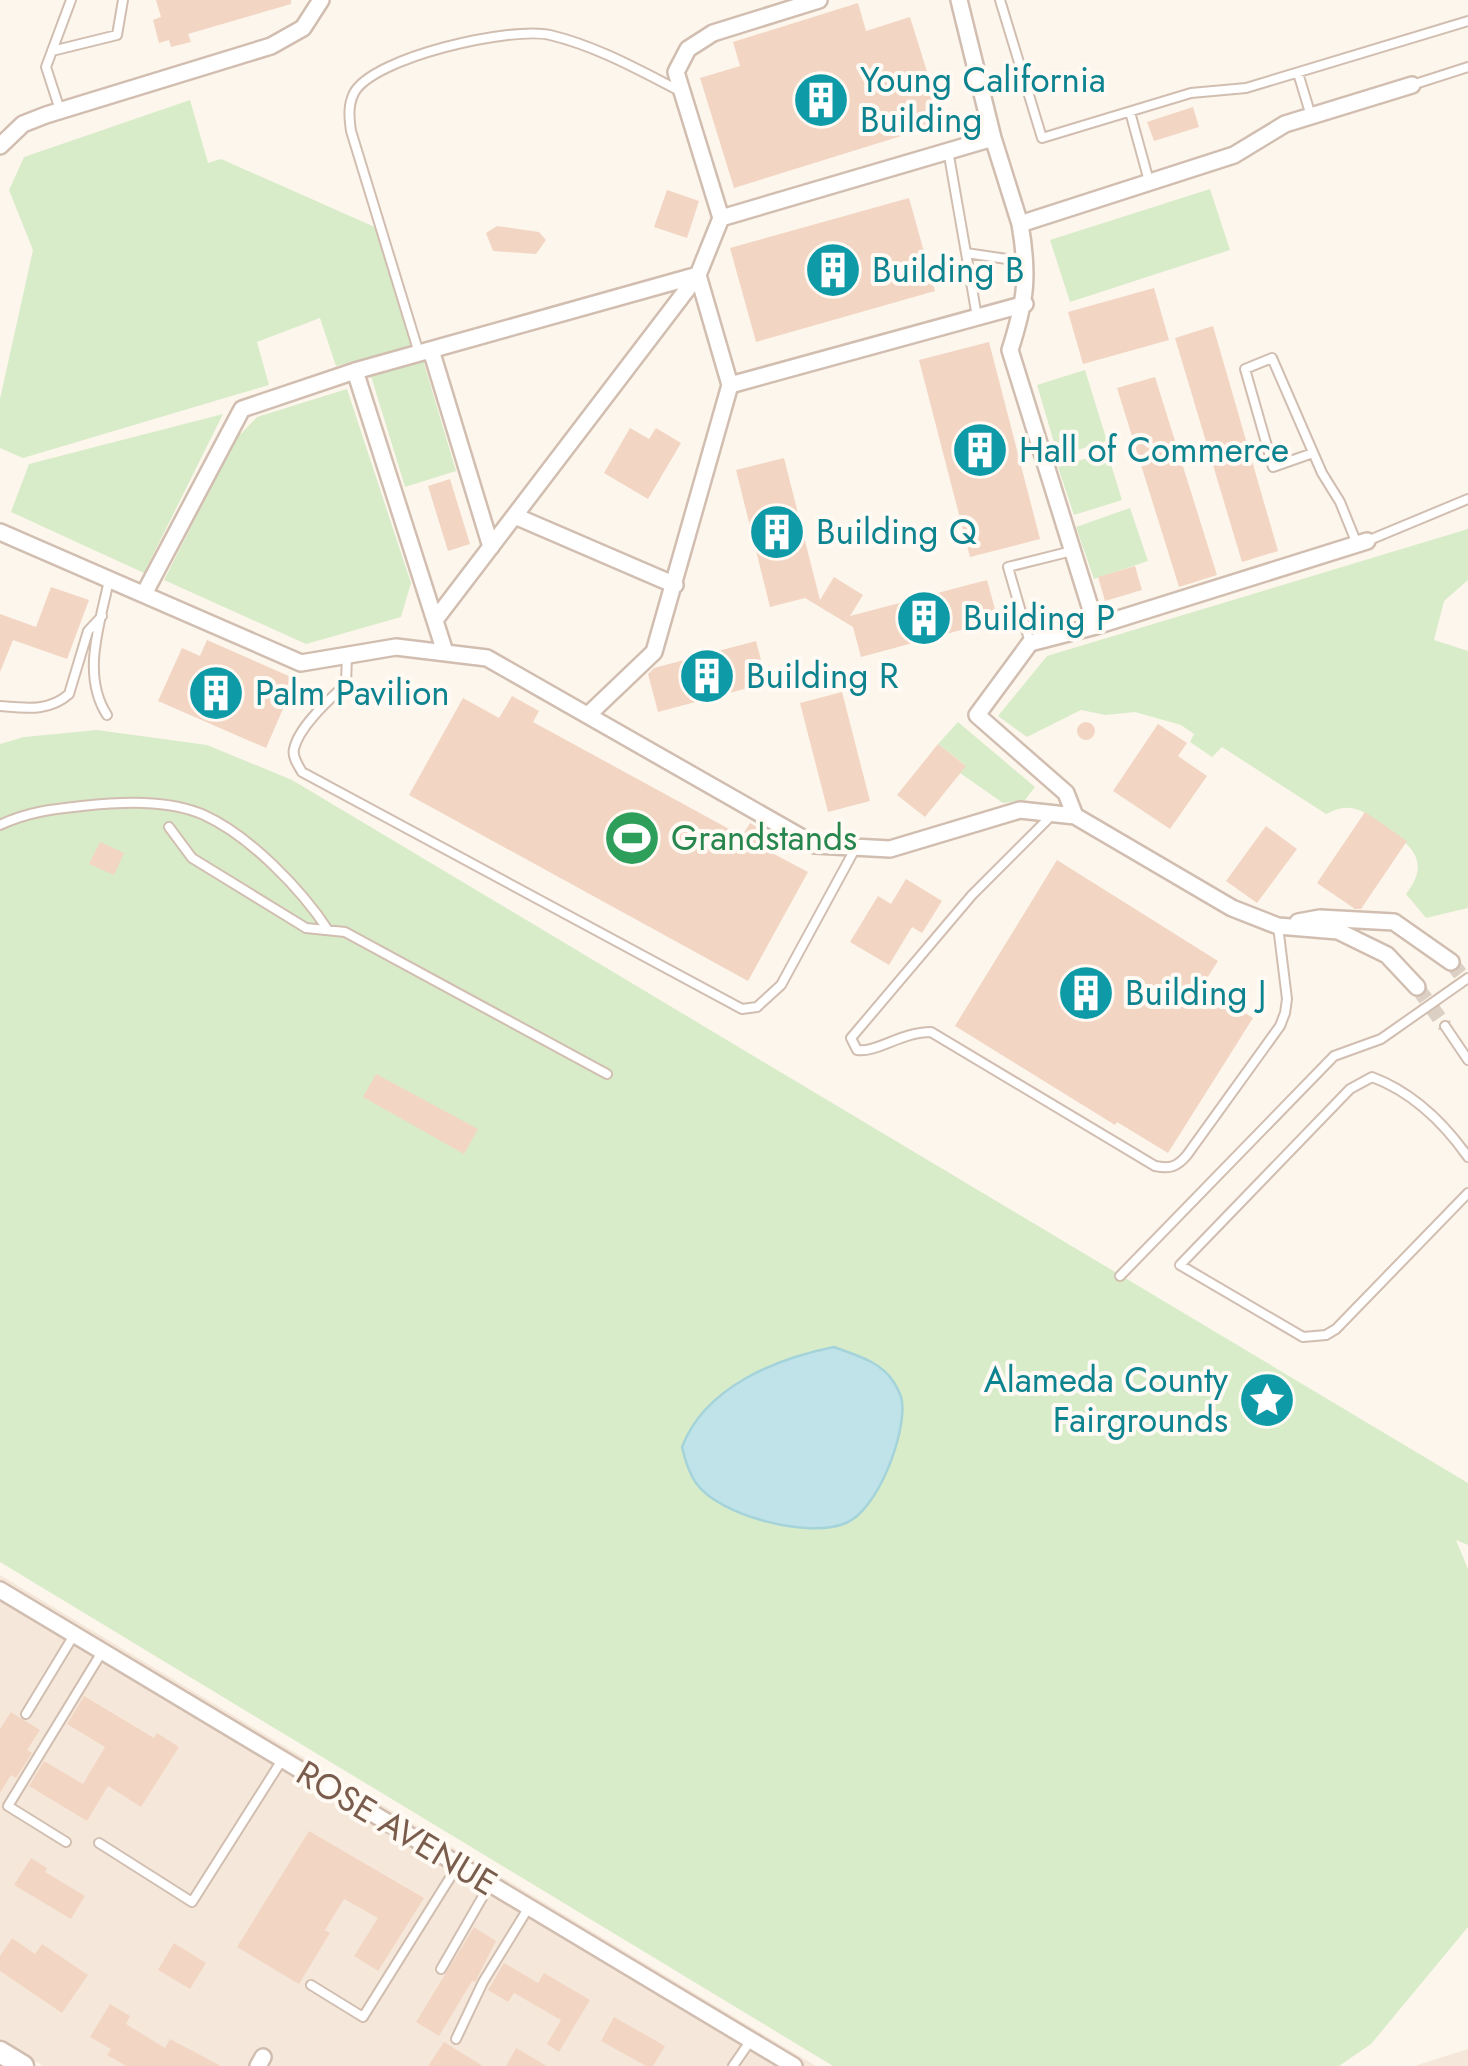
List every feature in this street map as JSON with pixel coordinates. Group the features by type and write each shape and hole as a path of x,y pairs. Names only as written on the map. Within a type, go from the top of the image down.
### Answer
{"street":[{"path":"0,146 23,124 60,110 270,46 303,28 320,0"},
{"path":"435,620 698,275 722,218 676,72 688,50 712,33 819,0"},
{"path":"959,0 1027,262 1024,304 1010,350 1096,626"},
{"path":"1020,224 1234,156 1285,124 1412,84"},
{"path":"722,218 992,138"},
{"path":"144,594 242,409 355,372 698,275"},
{"path":"588,715 654,652 730,385 698,275"},
{"path":"730,385 1024,304"},
{"path":"425,352 491,547"},
{"path":"355,372 445,652"},
{"path":"514,516 675,585"},
{"path":"0,532 302,663 396,648 487,658 815,845 890,849 1020,810 1075,816 1232,908 1278,926 1338,932 1387,955 1417,986"},
{"path":"1075,816 1066,793 977,716 1030,642 1096,626 1362,543"},
{"path":"1278,926 1320,918 1394,922 1452,962"},
{"name":"ROSE AVENUE","path":"0,1590 794,2066"},
{"path":"0,2052 23,2066"}],"lane":[{"path":"60,110 46,67 71,0"},
{"path":"52,50 117,35 123,0"},
{"path":"1000,0 1042,138 1191,93 1246,88 1468,21"},
{"path":"425,352 351,131 349,109 356,89 392,66 452,44 502,35 545,34 617,58 682,92"},
{"path":"1412,84 1468,67"},
{"path":"1298,72 1311,116"},
{"path":"1130,112 1149,182"},
{"path":"948,149 976,317"},
{"path":"966,253 1027,262"},
{"path":"1313,453 1273,467 1245,369 1272,358 1313,453 1362,543 1468,499"},
{"path":"1030,642 1008,567 1072,551"},
{"path":"106,716 93,684 109,580"},
{"path":"0,706 38,708 63,700 69,694 88,630 102,616"},
{"path":"348,655 346,684 318,710 294,748 294,760 302,772 742,1009 757,1007 781,986 856,848"},
{"path":"0,825 22,814 97,804 157,805 203,815 238,838 287,880 328,930"},
{"path":"1053,814 972,895 850,1038 857,1050 874,1048 912,1032 931,1032 1155,1166 1169,1169 1188,1156 1280,1026 1287,999 1278,926"},
{"path":"170,827 192,858 306,928 345,932 607,1074"},
{"path":"1120,1276 1334,1056 1381,1039 1468,978"},
{"path":"1445,1026 1468,1060"},
{"path":"1468,1157 1455,1139 1407,1094 1372,1078 1350,1089 1180,1266 1303,1337 1326,1335 1468,1193"},
{"path":"26,1714 74,1634"},
{"path":"66,1842 8,1806 102,1652"},
{"path":"98,1843 192,1902 282,1760"},
{"path":"310,1985 363,2017 458,1865"},
{"path":"441,1970 490,1884"},
{"path":"456,2038 483,1982 528,1907"},
{"path":"733,2066 750,2040"}],"shaded area":[{"path":"0,1575 816,2066 43,2066 0,2040"},
{"path":"1468,2049 1468,2066 1414,2066"}],"green space":[{"path":"190,100 208,163 221,159 377,228 412,346 336,366 320,318 257,342 269,385 23,458 0,448 0,399 33,250 9,190 24,157"},
{"path":"1210,189 1230,250 1070,302 1050,240"},
{"path":"423,360 456,471 405,487 371,376"},
{"path":"1085,370 1107,441 1058,456 1037,385"},
{"path":"347,389 411,583 401,617 306,644 164,580 235,440 257,417"},
{"path":"223,414 144,573 11,512 29,464"},
{"path":"1107,452 1122,500 1074,515 1058,467"},
{"path":"1130,508 1148,561 1094,579 1076,527"},
{"path":"1468,529 1468,580 1444,601 1434,640 1468,651 1468,908 1426,918 1406,894 1414,882 1418,863 1402,840 1354,808 1326,814 1222,747 1212,757 1190,742 1194,734 1181,725 1135,712 1106,715 1081,710 1027,737 998,716 1047,656"},
{"path":"958,722 1035,787 1025,800 1003,803 960,773 965,765 938,744"},
{"path":"97,730 207,745 292,780 1468,1483 1468,1545 1456,1540 1468,1569 1468,1927 1371,2044 1339,2066 833,2066 0,1562 0,744 24,737"}],"water":[{"path":"834,1347 881,1368 902,1399 894,1451 869,1503 846,1523 810,1528 744,1514 708,1495 691,1475 682,1447 707,1408 744,1379 766,1368"}],"building":[{"path":"156,0 291,0 291,4 188,34 191,42 171,47 169,40 159,43 153,20 161,17"},
{"name":"Young California Building","path":"858,3 866,31 910,17 943,123 734,188 700,78 740,66 733,42"},
{"path":"1193,107 1199,127 1154,141 1147,122"},
{"path":"667,190 699,201 687,238 654,227"},
{"name":"Building B","path":"909,198 935,291 756,342 730,248"},
{"path":"497,226 539,232 546,240 536,254 493,251 486,233"},
{"path":"1154,288 1169,340 1083,364 1068,312"},
{"path":"1213,326 1278,551 1242,562 1175,338"},
{"name":"Hall of Commerce","path":"989,342 1040,539 970,557 919,360"},
{"path":"1155,377 1217,575 1179,587 1117,388"},
{"path":"630,428 649,439 656,428 681,443 648,499 604,473"},
{"path":"784,458 820,600 834,577 863,595 850,616 987,580 998,620 861,657 853,627 805,598 770,607 736,470"},
{"path":"450,479 470,544 448,551 428,486"},
{"path":"1135,566 1142,590 1105,601 1098,577"},
{"path":"51,587 89,600 67,659 13,640 0,672 0,614 36,627"},
{"name":"Palm Pavilion","path":"207,640 291,677 281,700 286,702 266,748 158,701 182,648 200,656"},
{"name":"Building R","path":"756,641 767,683 658,712 648,674 654,668"},
{"path":"842,692 870,801 828,812 800,703"},
{"name":"Grandstands","path":"512,696 539,711 533,722 742,836 750,823 780,840 772,853 808,872 748,981 409,795 463,698 499,718"},
{"path":"1086,722 1095,731 1086,740 1077,731"},
{"path":"1158,724 1187,743 1178,756 1207,776 1170,829 1113,791"},
{"path":"938,744 966,766 925,817 897,795"},
{"path":"1365,812 1407,841 1361,909 1355,909 1317,883"},
{"path":"1266,826 1297,849 1257,903 1226,881"},
{"path":"100,842 124,853 114,875 89,864"},
{"name":"Building J","path":"1057,860 1218,961 1202,986 1253,1018 1168,1153 1117,1122 1115,1125 955,1026"},
{"path":"906,879 942,901 922,933 912,927 889,965 850,942 878,896 891,904"},
{"path":"376,1074 478,1129 464,1154 363,1097"},
{"path":"84,1696 154,1738 157,1733 179,1747 141,1807 108,1786 87,1821 29,1786 44,1761 83,1784 105,1747 67,1724"},
{"path":"11,1712 40,1730 27,1750 32,1753 16,1778 11,1775 0,1793 0,1729"},
{"path":"309,1831 424,1898 378,1971 354,1956 378,1918 344,1899 325,1930 330,1933 299,1984 237,1947"},
{"path":"31,1858 47,1868 45,1872 85,1896 71,1919 14,1885"},
{"path":"474,1927 496,1941 475,1982 472,1981 439,2036 416,2022"},
{"path":"12,1938 35,1954 42,1944 88,1975 62,2013 0,1971 0,1956"},
{"path":"174,1943 206,1963 190,1989 158,1970"},
{"path":"504,1963 538,1983 544,1973 590,2000 559,2052 547,2044 561,2020 514,1993 508,2002 488,1990"},
{"path":"110,2004 130,2016 126,2024 165,2048 170,2039 221,2066 126,2066 107,2055 111,2049 90,2037"},
{"path":"614,2017 665,2046 653,2066 646,2066 601,2041"},
{"path":"444,2042 483,2066 428,2066"},
{"path":"516,2048 547,2066 506,2066"}],"tunnel":[{"path":"1451,962 1468,984"},
{"path":"1417,987 1445,1026"}],"place":[{"name":"Young California Building","path":"821,100"},
{"name":"Building B","path":"833,270"},
{"name":"Hall of Commerce","path":"980,450"},
{"name":"Building Q","path":"777,532"},
{"name":"Building P","path":"924,618"},
{"name":"Building R","path":"707,676"},
{"name":"Palm Pavilion","path":"216,693"},
{"name":"Grandstands","path":"632,838"},
{"name":"Building J","path":"1086,993"},
{"name":"Alameda County Fairgrounds","path":"1267,1400"}]}
